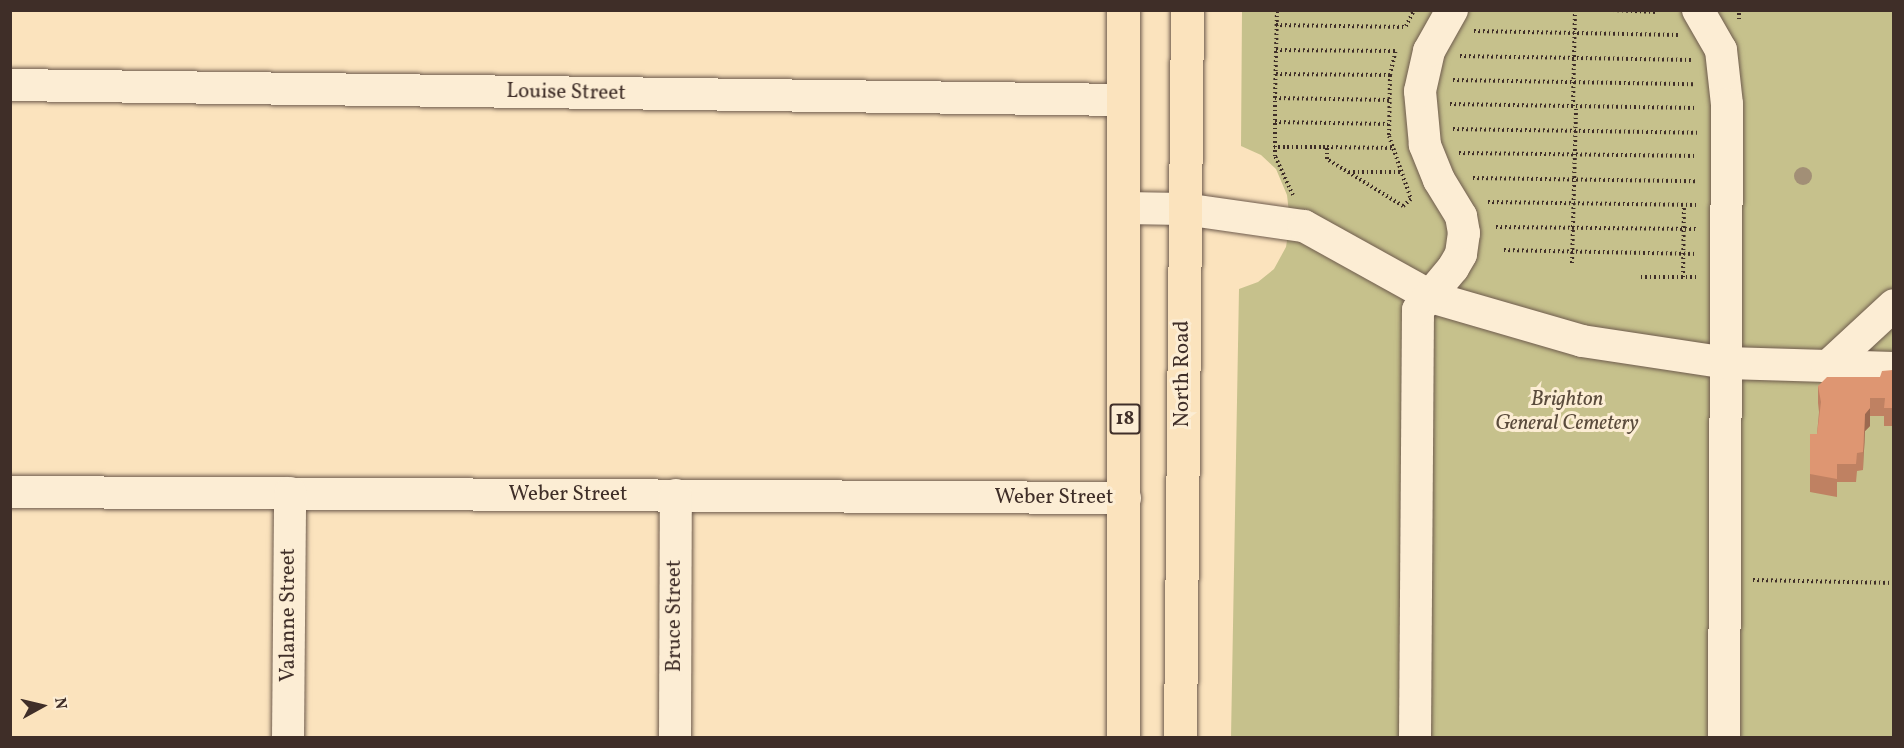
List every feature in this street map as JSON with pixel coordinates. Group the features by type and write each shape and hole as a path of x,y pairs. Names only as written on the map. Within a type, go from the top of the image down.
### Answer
{"highway":[{"name":"18","path":"1123,10 1125,498 1123,738"},
{"name":"North Road","path":"1180,738 1187,10"}],"street":[{"path":"1698,10 1721,50 1708,111 1708,208 1727,363 1724,738"},
{"path":"1415,738 1417,322 1420,303 1453,268 1461,254 1464,233 1461,216 1432,166 1419,102 1429,51 1463,21"},
{"name":"Louise Street","path":"10,85 1122,100"},
{"path":"1124,208 1184,209 1293,223 1318,232 1428,294 1551,334 1727,363 1893,368"},
{"path":"1827,367 1893,305"},
{"name":"Weber Street","path":"10,492 1125,498"},
{"name":"Valanne Street","path":"288,738 290,493"},
{"name":"Bruce Street","path":"675,738 676,495"}],"path":[{"path":"1277,10 1274,147 1293,193 1293,223"},
{"path":"1572,263 1572,203 1576,130 1575,10"},
{"path":"1613,10 1656,12"},
{"path":"1739,10 1739,19"},
{"path":"1463,21 1574,33 1679,35"},
{"path":"1276,25 1406,27"},
{"path":"1276,50 1396,51"},
{"path":"1459,56 1691,60"},
{"path":"1276,74 1390,75 1388,124 1400,172 1411,199 1403,206 1327,159 1327,147"},
{"path":"1452,80 1698,84"},
{"path":"1275,98 1388,99 1419,102 1708,111"},
{"path":"1275,122 1388,124"},
{"path":"1698,124 1698,164"},
{"path":"1452,129 1698,133"},
{"path":"1274,147 1393,148"},
{"path":"1459,153 1698,156"},
{"path":"1348,171 1400,172"},
{"path":"1488,202 1684,205 1708,208 1698,181 1698,173"},
{"path":"1473,178 1698,181"},
{"path":"1683,277 1684,205"},
{"path":"1698,221 1698,237"},
{"path":"1496,227 1698,229"},
{"path":"1641,277 1698,277 1698,245"},
{"path":"1504,250 1698,254"},
{"path":"1725,580 1893,582"}],"green space":[{"name":"Brighton General Cemetery","path":"1242,11 1893,11 1893,737 1231,738 1239,289 1258,282 1274,269 1286,247 1290,222 1287,195 1276,169 1261,155 1241,146"}],"building":[{"path":"1893,370 1893,408 1884,408 1885,398 1870,398 1870,408 1865,414 1863,452 1857,453 1856,464 1837,464 1837,479 1810,474 1810,434 1817,434 1821,402 1818,386 1827,377 1880,377 1882,371"}]}
